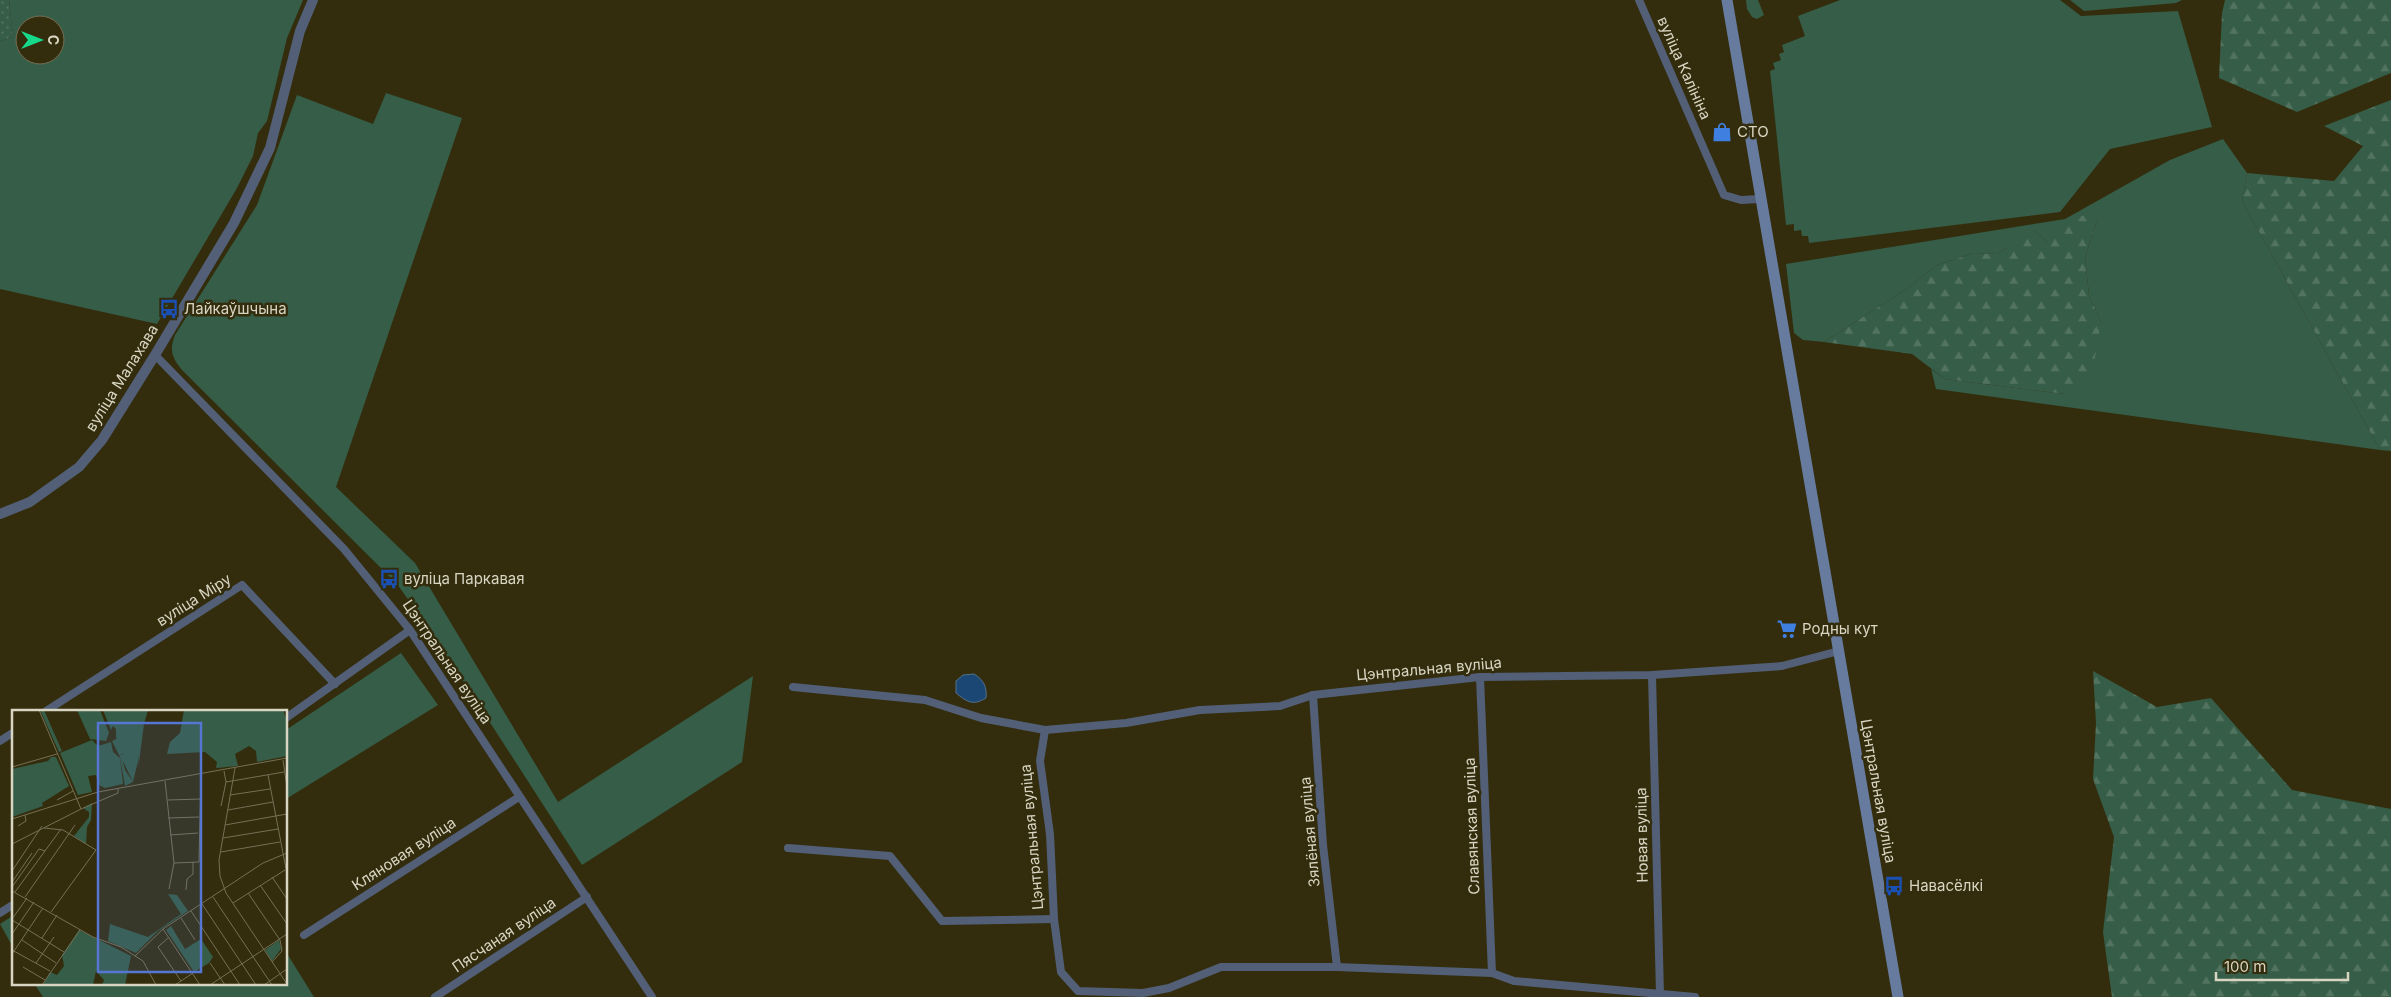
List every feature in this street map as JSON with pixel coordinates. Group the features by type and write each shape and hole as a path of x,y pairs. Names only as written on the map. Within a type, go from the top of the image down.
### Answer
{"main road":[{"name":"Цэнтральная вуліца","path":"1727,0 1896,996"}],"street":[{"name":"вуліца Малахава","path":"0,514 30,502 80,467 102,440 155,355 234,223 270,148 300,31 313,0"},
{"name":"вуліца Калініна","path":"1639,0 1724,195 1741,200 1760,199"},
{"name":"Цэнтральная вуліца","path":"155,355 344,549 410,630 652,997"},
{"name":"вуліца Міру","path":"48,710 242,585 335,684"},
{"path":"288,717 410,630"},
{"name":"Цэнтральная вуліца","path":"1695,997 1514,981 1492,973 1337,967 1221,967 1168,988 1143,993 1078,991 1061,972 1054,919 1050,834 1040,761 1045,730 1126,724 1200,710 1280,706 1313,695 1480,677 1652,675 1782,666 1839,652"},
{"name":"Новая вуліца","path":"1652,675 1660,994"},
{"name":"Славянская вуліца","path":"1480,677 1492,973"},
{"path":"792,687 925,700 981,718 1045,730"},
{"name":"Зялёная вуліца","path":"1313,695 1323,845 1337,967"},
{"path":"0,741 12,733"},
{"name":"Кляновая вуліца","path":"304,935 519,797"},
{"path":"788,848 890,856 942,921 1054,919"},
{"name":"Пясчаная вуліца","path":"436,997 587,897"},
{"path":"0,913 12,905"}],"green space":[{"path":"0,0 9,0 13,37 0,41"},
{"path":"9,0 303,0 287,38 267,121 258,133 253,156 237,188 157,324 0,289 0,41 13,37"},
{"path":"1746,0 1758,0 1764,15 1757,19 1752,17 1747,9"},
{"path":"1840,0 2060,0 2081,16 2178,11 2212,127 2110,149 2060,212 1809,243 1808,236 1802,236 1801,230 1794,231 1794,224 1786,225 1770,71 1775,69 1773,63 1781,60 1779,54 1784,52 1782,45 1805,36 1798,16"},
{"path":"2070,0 2182,0 2176,3 2084,11"},
{"path":"2225,0 2391,0 2391,73 2297,112 2219,78 2222,13"},
{"path":"386,93 462,118 336,487 415,563 558,802 753,676 742,762 582,865 431,631 397,584 182,370 172,354 175,335 257,205 297,95 373,124"},
{"path":"2391,100 2391,451 2380,450 2242,201 2247,173 2334,181 2363,146 2324,126"},
{"path":"2223,139 2247,173 2242,201 2380,450 1936,389 1931,369 1945,379 2065,394 2101,322 2089,295 2085,258 2097,220 2047,242 2035,231 1997,254 1974,253 1937,265 1911,286 1824,342 1803,340 1794,333 1786,264 2065,219 2170,160"},
{"path":"2089,213 2094,214 2097,220 2085,258 2089,295 2101,322 2093,369 2078,388 2065,394 1945,379 1912,354 1824,342 1911,286 1937,265 1974,253 1997,254 2007,248 2008,241 2027,230 2035,231 2047,242 2056,227"},
{"path":"401,653 438,705 288,798 288,729"},
{"path":"2093,671 2157,707 2211,698 2292,790 2391,809 2391,997 2112,997 2103,932 2114,837 2093,779 2096,723"},
{"path":"12,916 12,945 0,924"},
{"path":"288,955 314,997 43,997 35,984 288,984"}],"water":[{"path":"974,674 982,681 985,687 986,698 977,702 970,702 956,693 956,681 963,675"}],"place":[{"name":"СТО","path":"1722,132"},
{"name":"Лайкаўшчына","path":"169,309"},
{"name":"вуліца Паркавая","path":"389,579"},
{"name":"Родны кут","path":"1787,629"},
{"name":"Навасёлкі","path":"1894,886"}]}
